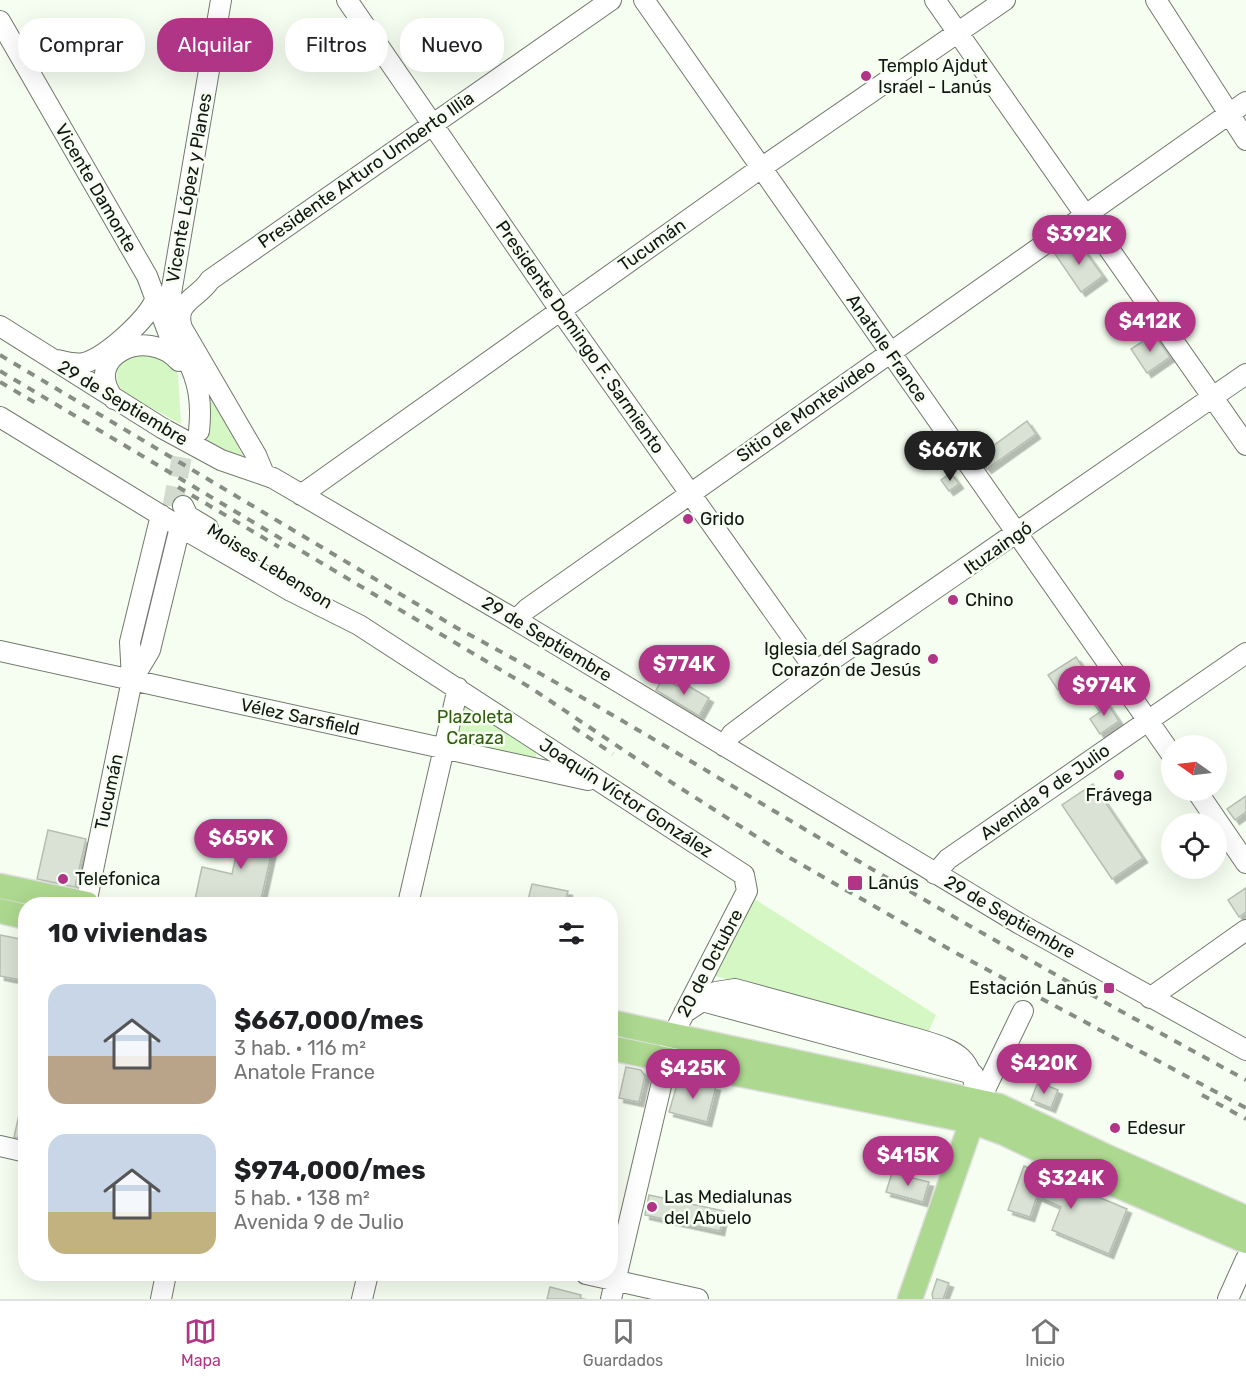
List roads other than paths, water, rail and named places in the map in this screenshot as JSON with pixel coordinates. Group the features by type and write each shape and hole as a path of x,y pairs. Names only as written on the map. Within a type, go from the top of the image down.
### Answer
{"main road":[{"path":"0,886 53,897"},
{"path":"0,911 18,915"},
{"path":"618,1022 677,1025 975,1112 1004,1132 1084,1171 1246,1241"},
{"path":"618,1050 975,1112 999,1106 1246,1218"},
{"path":"910,1299 975,1112"}],"street":[{"name":"Vicente López y Planes","path":"168,306 177,268 221,0"},
{"name":"Presidente Domingo F. Sarmiento","path":"347,0 560,310 816,671"},
{"name":"Presidente Arturo Umberto Illia","path":"52,359 78,363 96,358 143,320 168,306 184,303 206,287 210,280 611,0"},
{"name":"Anatole France","path":"644,0 1161,739"},
{"path":"935,0 1246,445"},
{"name":"Tucumán","path":"302,495 761,168 1005,0"},
{"path":"1156,0 1246,140"},
{"name":"Vicente Damonte","path":"0,21 147,276 182,328 256,455 264,474"},
{"name":"Sitio de Montevideo","path":"516,620 527,609 688,493 1246,102"},
{"path":"147,276 164,276 177,268"},
{"path":"114,399 105,385 110,361 125,348 140,344 151,345 173,354 185,370 190,392 193,430 200,399 196,377 170,325 168,306"},
{"name":"Vicente Damonte","path":"168,306 179,361"},
{"name":"29 de Septiembre","path":"0,326 114,399 204,452 264,474 302,495 516,620 935,874 1150,998 1246,1050"},
{"name":"Ituzaingó","path":"724,746 732,734 816,671 1246,374"},
{"name":"Joaquín Víctor González","path":"0,417 161,515 173,531 359,625 744,875 747,891"},
{"name":"Moises Lebenson","path":"183,506 188,516 322,597 359,625"},
{"name":"Tucumán","path":"87,897 132,680 130,642 161,515"},
{"name":"Tucumán","path":"132,680 150,650 173,531"},
{"name":"Vélez Sarsfield","path":"0,651 599,782"},
{"name":"Avenida 9 de Julio","path":"935,874 948,859 1246,653"},
{"path":"410,897 458,688"},
{"path":"1204,801 1246,863"},
{"name":"20 de Octubre","path":"618,1273 677,1025 747,891"},
{"path":"1150,998 1243,938"},
{"path":"677,1025 702,1001 973,1074 975,1112"},
{"path":"975,1112 1023,1011"},
{"path":"0,1146 18,1150"},
{"path":"1228,1299 1246,1258"},
{"path":"161,1299 165,1281"},
{"path":"363,1299 367,1281"},
{"path":"598,1281 614,1290 698,1299"}],"tunnel":[{"path":"167,536 187,429"}],"railway":[{"path":"0,355 457,628 609,713 956,918 1246,1080"},
{"path":"0,371 531,688 790,858 956,953 1246,1108"},
{"path":"0,382 39,405"},
{"path":"178,487 279,547"},
{"path":"573,727 613,754"},
{"path":"1202,1095 1246,1119"}],"place":[{"name":"Templo Ajdut Israel - Lanús","path":"866,76"},
{"name":"Grido","path":"688,519"},
{"name":"Chino","path":"953,600"},
{"name":"Iglesia del Sagrado Corazón de Jesús","path":"933,659"},
{"name":"Frávega","path":"1119,775"},
{"name":"Telefonica","path":"63,879"},
{"name":"Lanús","path":"855,883"},
{"name":"Estación Lanús","path":"1109,988"},
{"name":"Edesur","path":"1115,1128"},
{"name":"Las Medialunas del Abuelo","path":"652,1207"}],"park label":[{"name":"Plazoleta Caraza","path":"475,727"}]}
